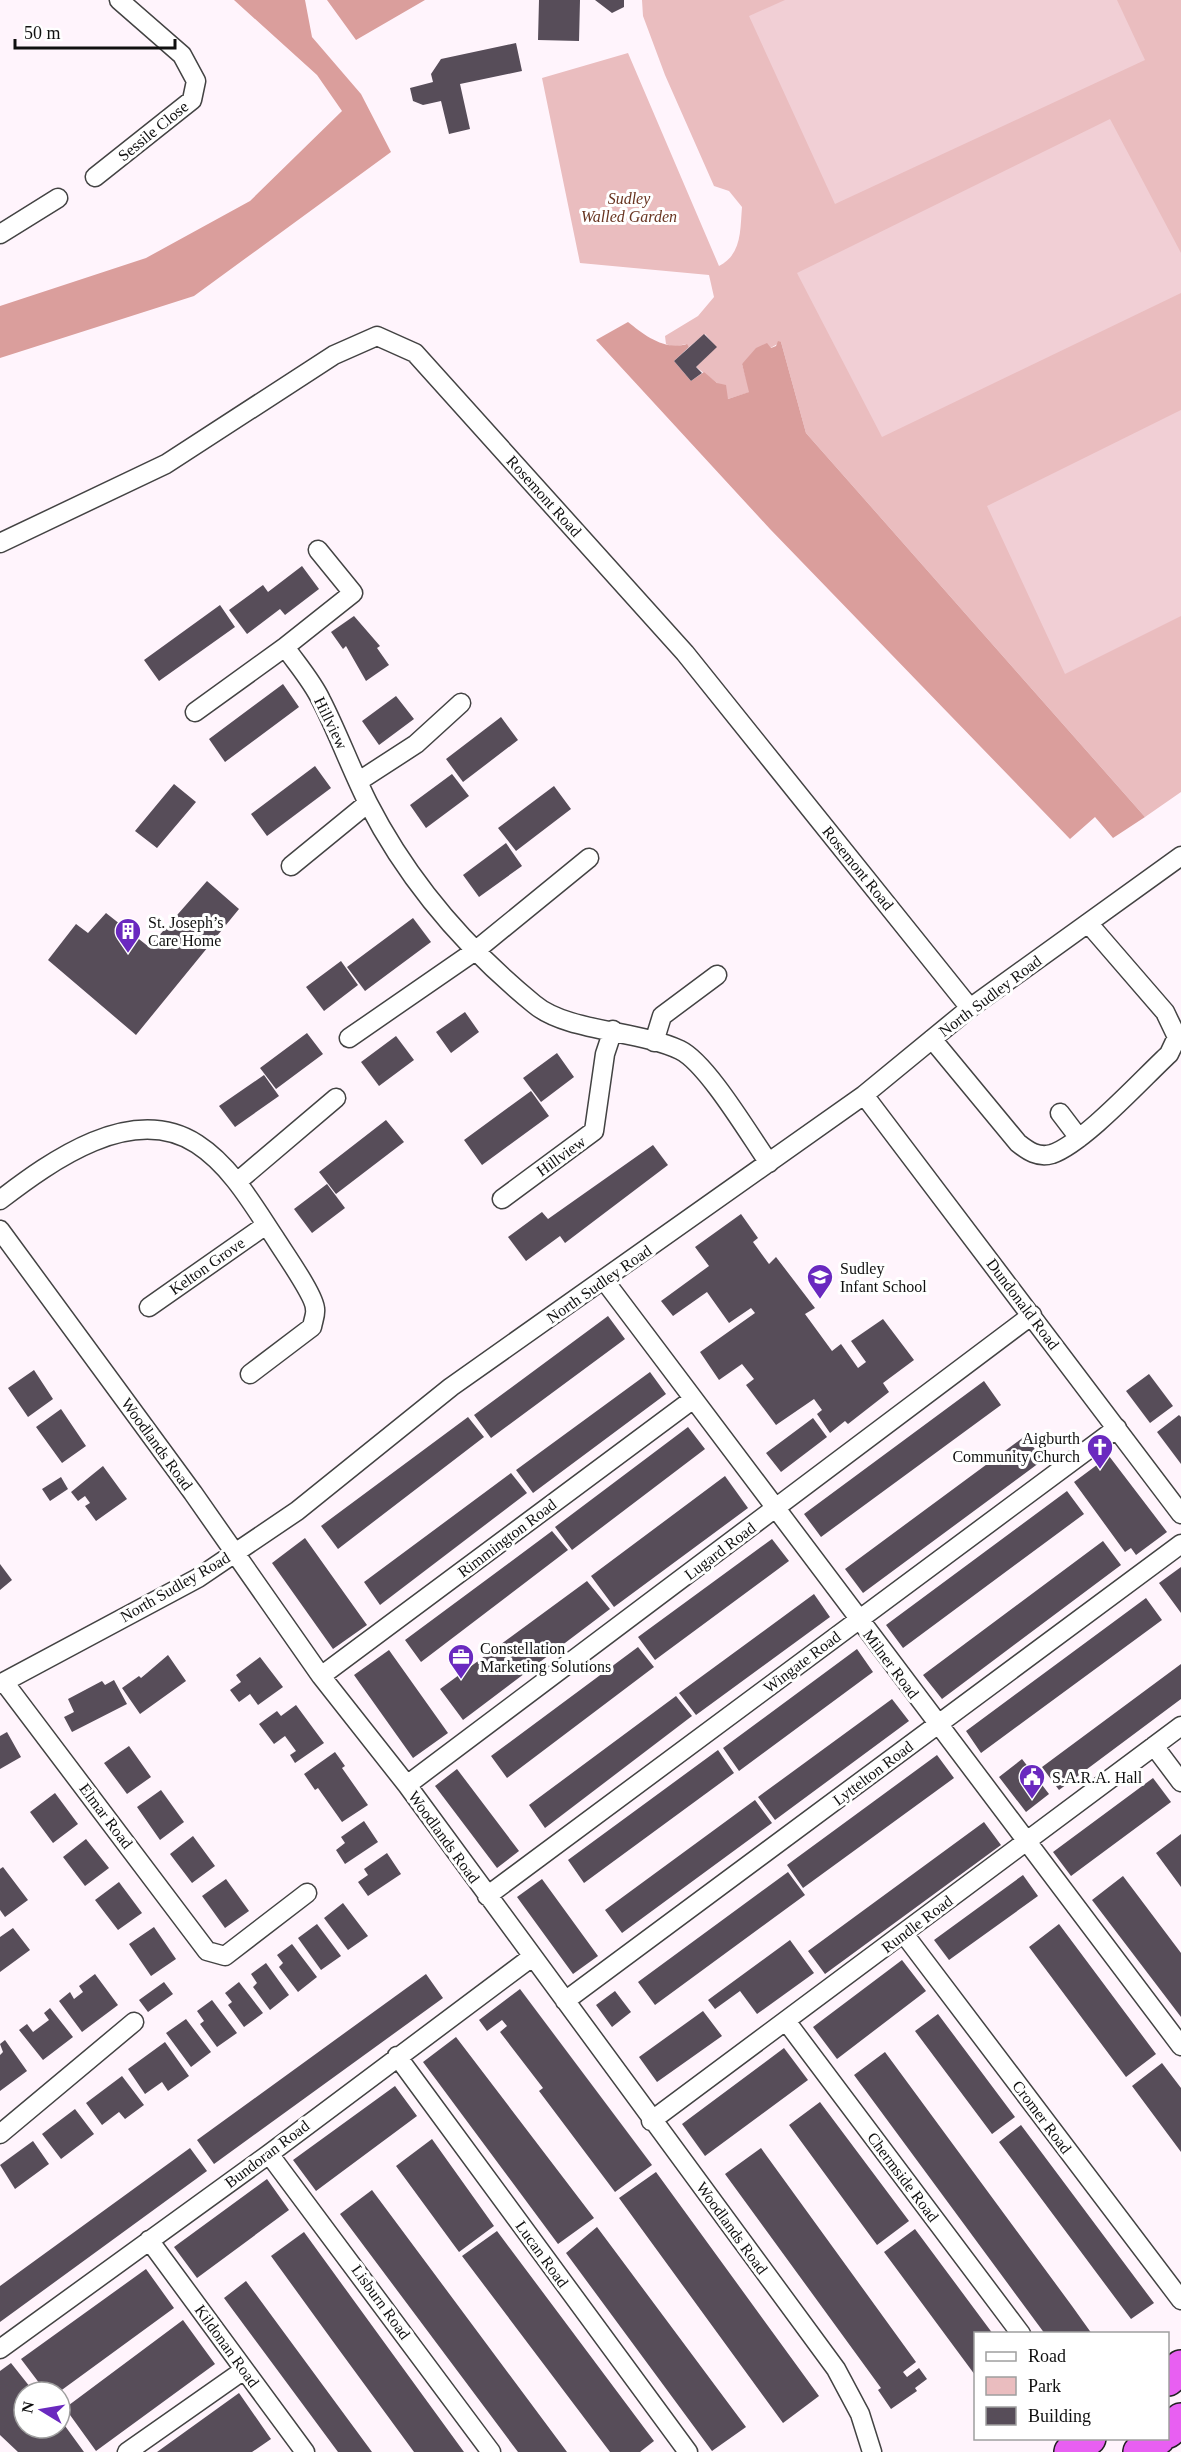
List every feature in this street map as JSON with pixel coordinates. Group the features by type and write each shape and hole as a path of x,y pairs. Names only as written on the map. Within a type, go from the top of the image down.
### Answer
{"highway":[{"path":"1169,2377 1181,2367"},
{"path":"1169,2430 1181,2420"},
{"path":"1071,2452 1088,2440"},
{"path":"1140,2452 1157,2440"}],"street":[{"name":"Sessile Close","path":"95,177 192,100 196,81 182,55 119,0"},
{"path":"0,234 58,198"},
{"name":"Rosemont Road","path":"0,543 166,464 334,355 377,336 415,353 685,652 970,1008"},
{"path":"195,712 285,647 353,593 318,550"},
{"name":"Hillview","path":"285,647 320,698 368,803 412,877 475,951 544,1011 561,1020 613,1030 681,1050 699,1064 770,1163"},
{"path":"359,781 416,744 461,703"},
{"path":"291,866 368,803"},
{"name":"North Sudley Road","path":"2,1683 198,1578 297,1511 451,1388 864,1095 970,1008 1181,856"},
{"path":"349,1038 475,951 590,858"},
{"path":"932,1040 1018,1143 1029,1152 1039,1155 1051,1154 1080,1138 1169,1054 1177,1037 1166,1012 1088,923"},
{"path":"654,1042 662,1016 717,975"},
{"name":"Hillview","path":"502,1198 594,1131 605,1054 613,1030"},
{"name":"Dundonald Road","path":"864,1095 1181,1514"},
{"path":"237,1182 336,1098"},
{"path":"1060,1113 1080,1138"},
{"path":"0,1200 43,1167 107,1136 135,1130 160,1129 197,1144 237,1182 316,1308 312,1327 250,1374"},
{"name":"Kelton Grove","path":"149,1307 266,1225"},
{"name":"Woodlands Road","path":"0,1230 234,1552 321,1676 407,1785 651,2121 836,2369 860,2414 872,2452"},
{"name":"Milner Road","path":"604,1280 692,1400 1181,2046"},
{"name":"Lugard Road","path":"407,1785 776,1510 1032,1315"},
{"name":"Rimmington Road","path":"321,1676 692,1400"},
{"name":"Wingate Road","path":"487,1896 1117,1428"},
{"name":"Lyttelton Road","path":"565,2001 1181,1544"},
{"name":"Elmar Road","path":"2,1683 207,1950 225,1956 307,1893"},
{"name":"Rundle Road","path":"651,2121 1181,1726"},
{"path":"1154,1746 1181,1782"},
{"name":"Cromer Road","path":"904,1934 1181,2300"},
{"name":"Bundoran Road","path":"0,2349 269,2154 532,1957"},
{"name":"Chermside Road","path":"786,2021 1019,2332"},
{"path":"0,2134 135,2022"},
{"name":"Lucan Road","path":"397,2056 688,2452"},
{"name":"Lisburn Road","path":"269,2154 491,2452"},
{"name":"Kildonan Road","path":"148,2240 305,2452"},
{"path":"127,2452 244,2370"}],"green space":[{"name":"Sudley Walled Garden","path":"642,0 1181,0 1181,792 1145,817 806,433 781,342 742,364 750,392 728,399 717,383 696,367 716,347 705,334 689,347 686,344 673,347 666,344 665,336 698,316 714,297 709,275 580,263 542,78 628,53 719,266 732,255 740,233 742,207 729,191 714,186 665,75 643,16"}],"shaded area":[{"path":"234,0 305,0 312,37 361,94 391,152 194,296 0,358 0,306 146,258 250,201 342,111 317,75"},
{"path":"327,0 425,0 356,40"},
{"path":"785,0 1117,0 1145,60 835,204 749,16"},
{"path":"1110,119 1181,253 1181,293 882,437 797,273"},
{"path":"628,322 648,337 663,344 679,346 687,344 689,347 674,361 691,381 704,372 717,383 726,385 728,399 749,392 742,364 756,348 767,343 771,348 776,346 778,341 781,342 806,433 1145,817 1113,838 1095,817 1070,839 770,529 596,340"},
{"path":"1181,410 1181,616 1065,674 987,506"}],"building":[{"path":"539,0 580,0 579,41 538,40"},
{"path":"595,0 624,0 624,7 612,13"},
{"path":"516,43 522,71 460,84 470,129 449,134 441,101 423,105 413,101 410,88 433,82 431,74 441,59"},
{"path":"704,334 717,347 696,367 702,373 691,381 674,361"},
{"path":"302,566 319,589 285,615 280,609 247,634 229,610 263,585 268,592"},
{"path":"220,605 235,627 159,681 144,660"},
{"path":"354,616 380,646 377,648 389,665 366,681 346,646 343,649 331,632"},
{"path":"283,684 299,707 225,762 209,739"},
{"path":"396,696 414,719 379,745 362,721"},
{"path":"501,717 518,740 463,782 446,759"},
{"path":"315,766 331,788 267,836 251,814"},
{"path":"452,774 469,796 426,828 410,805"},
{"path":"174,784 196,802 157,848 135,831"},
{"path":"554,786 571,809 516,851 498,828"},
{"path":"506,843 522,866 479,897 463,875"},
{"name":"St. Joseph’s Care Home","path":"207,881 239,909 136,1035 48,960 76,924 88,933 106,913 149,947"},
{"path":"413,918 431,942 365,991 347,967"},
{"path":"341,961 358,985 324,1011 306,987"},
{"path":"465,1012 479,1032 451,1053 436,1032"},
{"path":"307,1033 323,1054 276,1089 260,1068"},
{"path":"396,1036 414,1060 379,1086 361,1062"},
{"path":"557,1053 574,1077 541,1102 523,1078"},
{"path":"264,1075 279,1096 235,1127 219,1106"},
{"path":"531,1091 549,1116 482,1165 464,1140"},
{"path":"386,1120 404,1142 336,1194 319,1172"},
{"path":"653,1145 668,1165 565,1243 560,1236 526,1261 508,1237 542,1212 548,1219"},
{"path":"327,1184 345,1208 312,1233 294,1209"},
{"path":"741,1214 758,1238 753,1242 769,1264 776,1257 815,1308 805,1314 832,1351 841,1344 858,1368 866,1362 851,1341 883,1319 914,1360 883,1383 889,1392 848,1424 845,1421 830,1433 817,1414 822,1410 814,1399 776,1425 746,1385 754,1379 742,1364 719,1380 700,1352 755,1313 751,1308 729,1323 707,1292 673,1316 661,1301 709,1266 695,1247"},
{"path":"608,1316 625,1339 491,1438 474,1415"},
{"path":"34,1370 53,1399 28,1417 8,1388"},
{"path":"650,1372 666,1394 533,1493 516,1470"},
{"path":"1149,1374 1173,1406 1150,1423 1126,1391"},
{"path":"984,1381 1001,1405 821,1537 804,1514"},
{"path":"61,1409 86,1446 62,1463 36,1427"},
{"path":"1179,1415 1181,1417 1181,1464 1157,1432"},
{"path":"468,1417 484,1437 338,1549 321,1526"},
{"path":"813,1418 827,1437 781,1472 766,1453"},
{"path":"688,1427 705,1449 572,1550 555,1527"},
{"path":"1025,1436 1043,1460 863,1593 845,1569"},
{"path":"1109,1456 1167,1532 1136,1555 1131,1548 1125,1552 1074,1482"},
{"path":"103,1466 127,1499 96,1521 85,1506 90,1503 85,1496 78,1501 71,1492"},
{"path":"511,1473 527,1493 380,1605 364,1582"},
{"path":"725,1476 748,1508 614,1607 591,1576"},
{"path":"61,1477 68,1489 50,1501 42,1489"},
{"path":"1067,1491 1084,1514 903,1648 886,1625"},
{"path":"552,1531 568,1550 421,1662 405,1640"},
{"path":"305,1538 367,1625 333,1649 272,1563"},
{"path":"772,1539 789,1561 655,1660 638,1637"},
{"path":"1103,1541 1121,1565 942,1699 923,1675"},
{"path":"0,1564 12,1580 0,1590"},
{"path":"1181,1567 1181,1613 1159,1583"},
{"path":"587,1581 610,1609 463,1720 440,1689"},
{"path":"814,1594 830,1617 696,1715 679,1693"},
{"path":"1146,1598 1162,1620 981,1753 966,1731"},
{"path":"638,1647 654,1667 507,1778 491,1756"},
{"path":"857,1649 873,1672 739,1771 723,1748"},
{"path":"389,1650 448,1733 413,1758 354,1675"},
{"path":"168,1655 186,1681 140,1714 122,1688 139,1676 141,1678"},
{"path":"260,1657 283,1687 258,1705 250,1694 239,1702 230,1690 241,1682 236,1675"},
{"path":"1181,1664 1181,1699 1059,1790 1042,1767"},
{"path":"114,1680 127,1704 72,1732 64,1717 74,1712 68,1699 102,1681 105,1685"},
{"path":"676,1696 692,1716 545,1828 529,1805"},
{"path":"892,1699 909,1721 775,1820 758,1797"},
{"path":"296,1705 324,1743 295,1763 290,1755 296,1751 285,1736 274,1744 259,1724 277,1711 281,1716"},
{"path":"7,1732 21,1757 0,1769 0,1736"},
{"path":"129,1746 151,1777 127,1794 104,1763"},
{"path":"718,1750 734,1773 584,1883 568,1860"},
{"path":"335,1752 345,1766 342,1768 368,1805 342,1822 318,1788 315,1790 304,1774"},
{"path":"937,1755 954,1778 803,1888 787,1865"},
{"path":"1022,1759 1049,1794 1026,1812 999,1777"},
{"path":"457,1769 519,1851 497,1868 435,1786"},
{"path":"1153,1778 1171,1802 1071,1876 1053,1852"},
{"path":"161,1790 184,1822 160,1840 137,1807"},
{"path":"55,1793 78,1824 53,1843 30,1812"},
{"path":"755,1800 772,1823 622,1933 605,1910"},
{"path":"364,1821 378,1842 345,1864 336,1850 345,1843 341,1837"},
{"path":"984,1822 1001,1845 825,1974 808,1951"},
{"path":"1181,1834 1181,1887 1156,1853"},
{"path":"193,1836 215,1866 192,1883 170,1854"},
{"path":"86,1839 109,1868 85,1886 63,1857"},
{"path":"387,1853 401,1874 368,1896 358,1882 368,1875 364,1869"},
{"path":"3,1867 28,1900 5,1917 0,1910 0,1869"},
{"path":"788,1872 805,1895 655,2005 638,1982"},
{"path":"1023,1875 1038,1896 949,1960 934,1940"},
{"path":"1123,1876 1181,1953 1181,2017 1092,1900"},
{"path":"226,1879 249,1911 225,1928 202,1896"},
{"path":"542,1879 598,1956 573,1974 517,1897"},
{"path":"119,1882 142,1913 118,1930 95,1900"},
{"path":"343,1903 368,1936 348,1950 324,1918"},
{"path":"317,1924 341,1956 321,1970 298,1938"},
{"path":"1059,1924 1156,2054 1126,2077 1029,1947"},
{"path":"154,1927 176,1959 151,1976 129,1944"},
{"path":"13,1928 30,1950 0,1972 0,1937"},
{"path":"790,1940 814,1973 757,2014 740,1991 715,2009 708,2000"},
{"path":"292,1944 317,1977 298,1992 279,1967 283,1963 277,1955"},
{"path":"902,1960 926,1991 837,2059 813,2027"},
{"path":"266,1963 289,1995 270,2010 253,1987 257,1983 251,1974"},
{"path":"95,1974 118,2005 82,2032 59,2001 70,1992 74,1999 83,1992 79,1986"},
{"path":"426,1974 443,1998 214,2164 197,2140"},
{"path":"164,1982 173,1994 148,2012 139,2000"},
{"path":"239,1982 263,2013 244,2027 228,2005 232,2002 225,1993"},
{"path":"520,1989 652,2165 615,2192 539,2091 543,2088 500,2032 507,2026 502,2020 487,2031 479,2020"},
{"path":"615,1991 631,2012 612,2027 596,2005"},
{"path":"212,2000 237,2033 217,2047 200,2024 204,2021 197,2011"},
{"path":"50,2008 73,2037 43,2060 19,2030 27,2024 33,2032 49,2020 44,2013"},
{"path":"703,2011 722,2036 657,2082 639,2057"},
{"path":"938,2014 1015,2117 992,2134 915,2031"},
{"path":"186,2019 211,2052 191,2067 166,2033"},
{"path":"456,2037 594,2218 558,2244 423,2062"},
{"path":"5,2040 27,2071 0,2091 0,2055 3,2052 0,2044"},
{"path":"165,2042 189,2076 168,2091 162,2082 145,2094 128,2069"},
{"path":"784,2048 808,2080 705,2156 682,2124"},
{"path":"885,2052 1091,2332 1044,2332 854,2075"},
{"path":"1162,2063 1181,2088 1181,2152 1132,2086"},
{"path":"122,2076 144,2105 125,2119 119,2112 102,2125 86,2103"},
{"path":"395,2086 417,2116 316,2191 293,2160"},
{"path":"820,2102 909,2221 877,2245 789,2125"},
{"path":"75,2109 94,2134 61,2159 42,2134"},
{"path":"1021,2125 1154,2303 1131,2319 999,2142"},
{"path":"432,2139 494,2226 459,2252 396,2166"},
{"path":"33,2141 49,2164 15,2189 0,2165"},
{"path":"190,2148 207,2171 0,2322 0,2286"},
{"path":"761,2148 916,2362 903,2372 907,2377 919,2368 927,2379 915,2388 917,2391 891,2409 878,2390 881,2388 725,2174"},
{"path":"656,2172 819,2396 783,2423 619,2198"},
{"path":"267,2179 289,2210 197,2278 174,2247"},
{"path":"372,2190 567,2452 518,2452 340,2214"},
{"path":"597,2227 746,2427 712,2451 566,2253"},
{"path":"915,2229 992,2332 974,2332 974,2374 884,2252"},
{"path":"497,2231 654,2441 640,2452 610,2452 462,2256"},
{"path":"304,2232 464,2452 414,2452 337,2347 271,2256"},
{"path":"146,2269 174,2308 72,2383 72,2380 37,2380 21,2359"},
{"path":"246,2281 372,2452 338,2452 224,2298"},
{"path":"183,2320 215,2364 96,2451 72,2418 72,2403"},
{"path":"11,2363 24,2380 12,2380 12,2440 72,2440 72,2436 84,2452 18,2452 0,2435 0,2371"},
{"path":"239,2393 271,2439 252,2452 157,2452"}],"place":[{"name":"St. Joseph’s Care Home","path":"128,954"},
{"name":"Sudley Infant School","path":"820,1300"},
{"name":"Aigburth Community Church","path":"1100,1470"},
{"name":"Constellation Marketing Solutions","path":"461,1680"},
{"name":"S.A.R.A. Hall","path":"1032,1800"}]}
